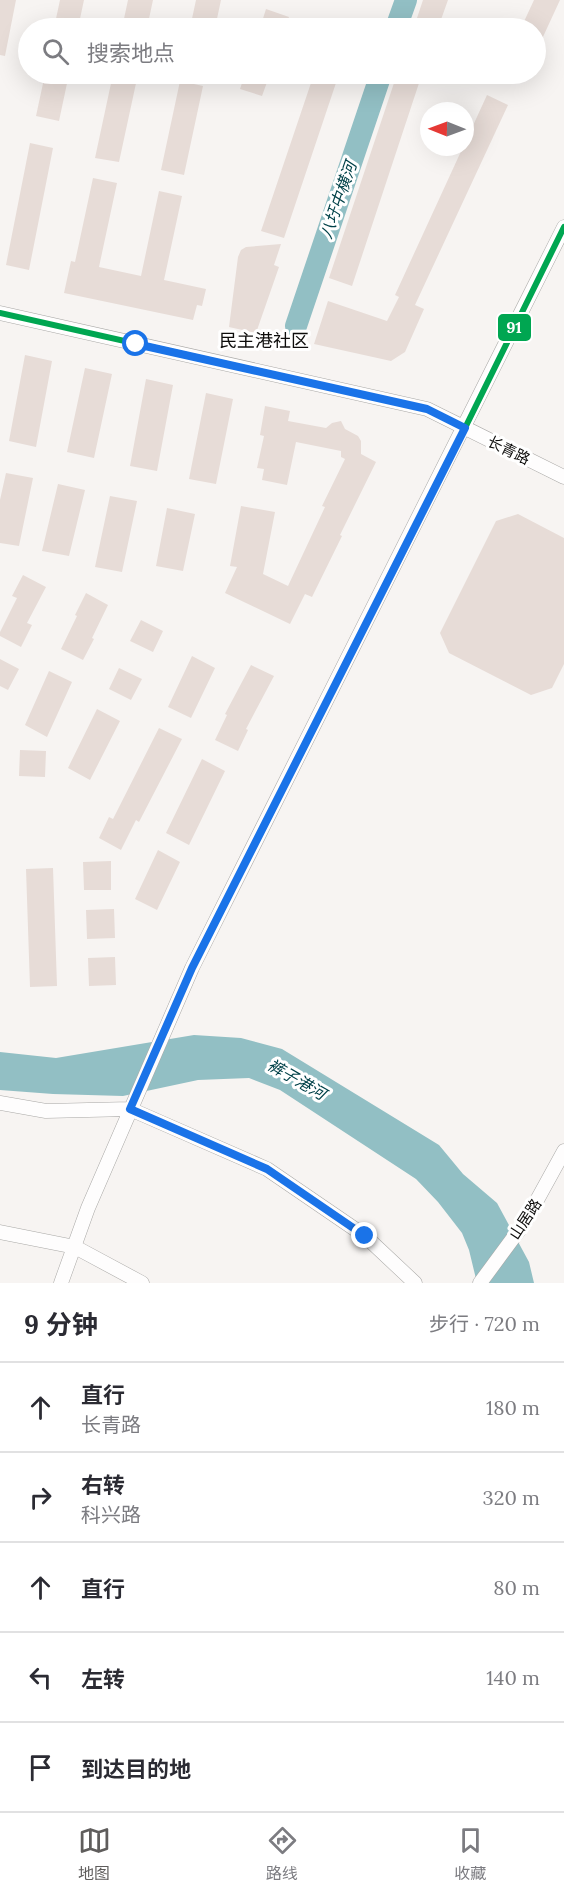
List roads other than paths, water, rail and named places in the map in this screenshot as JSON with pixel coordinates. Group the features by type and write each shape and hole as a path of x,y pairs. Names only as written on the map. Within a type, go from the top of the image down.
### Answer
{"street":[{"path":"61,1283 88,1208 192,968 564,227"},
{"name":"长青路","path":"0,313 427,409 564,477"},
{"path":"0,1103 46,1111 133,1103 267,1169 365,1236 415,1283"},
{"name":"山居路","path":"480,1283 560,1169 564,1151"},
{"path":"0,1232 75,1247 142,1283"}],"water":[{"name":"裤子港河","path":"194,1035 241,1038 282,1049 439,1145 463,1174 497,1203 529,1262 534,1283 477,1283 469,1250 462,1233 438,1202 416,1179 280,1090 249,1078 198,1080 123,1096 0,1090 0,1052 56,1058"}],"waterway":[{"name":"八圩中横河","path":"400,18 406,0"},
{"name":"八圩中横河","path":"296,326 378,84"}],"district":[{"name":"民主港社区","path":"264,340"}]}
